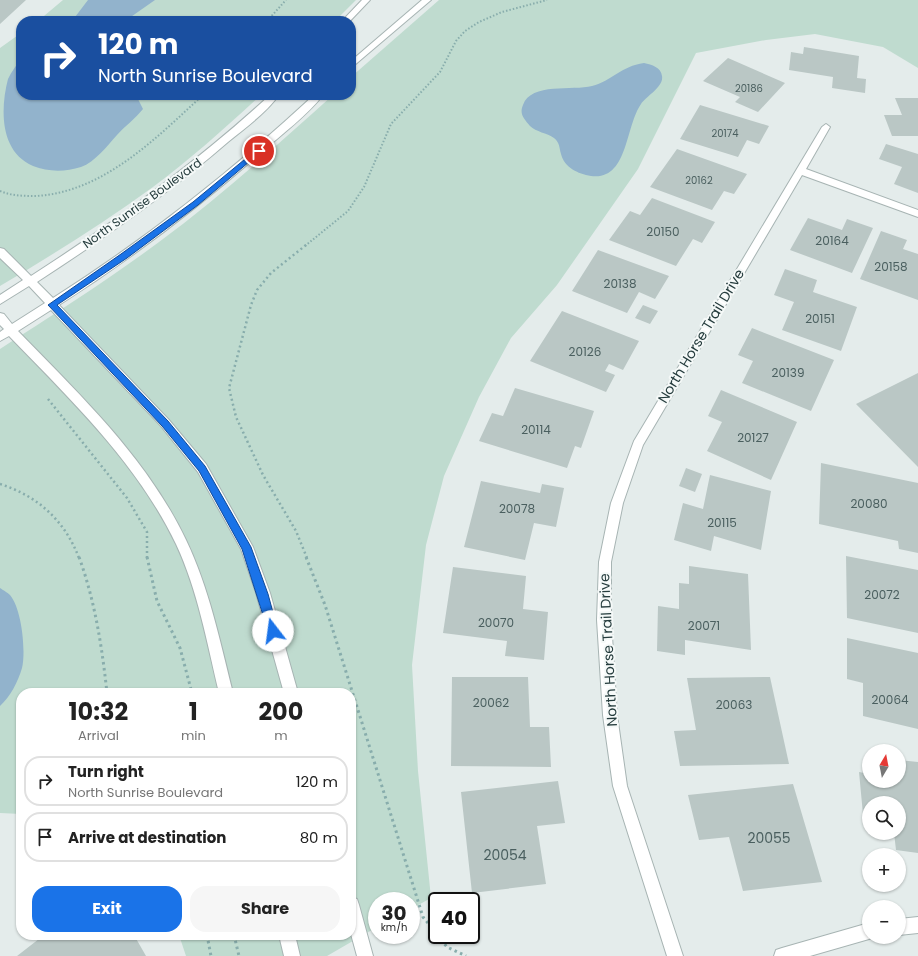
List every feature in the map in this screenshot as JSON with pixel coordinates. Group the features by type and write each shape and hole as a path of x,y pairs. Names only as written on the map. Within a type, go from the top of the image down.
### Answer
{"street":[{"path":"351,16 366,0"},
{"path":"356,61 426,0"},
{"name":"North Sunrise Boulevard","path":"0,300 88,243 180,177 221,144 269,100"},
{"path":"5,333 52,305 124,256 195,203 239,168 314,100"},
{"name":"North Horse Trail Drive","path":"675,956 620,786 610,715 604,620 604,562 617,503 638,444 826,127"},
{"path":"800,171 918,214"},
{"path":"0,252 30,281 165,423 202,468 247,547 263,594 290,688"},
{"path":"0,317 5,333 99,422 134,463 163,510 181,542 197,583 225,688"},
{"path":"356,923 365,956"},
{"path":"906,926 918,924"},
{"path":"782,956 862,932"},
{"path":"288,940 292,956"}],"path":[{"path":"272,16 286,0"},
{"path":"351,688 325,605 296,531 263,475 236,417 229,388 251,306 257,290 271,273 348,211 364,187 391,124 440,72 456,41 465,32 480,22 502,12 547,0"},
{"path":"0,191 8,195 37,197 63,193 94,179 145,146 197,100"},
{"path":"44,393 127,498 147,532 147,560 157,601 180,648 191,688"},
{"path":"0,484 40,504 56,516 72,541 78,554 90,595 101,644 106,688"},
{"path":"356,704 423,917 428,923"},
{"path":"208,940 211,956"},
{"path":"235,940 239,956"},
{"path":"445,944 448,947 466,956"}],"green space":[{"path":"63,0 356,0 340,16 44,16"},
{"path":"439,0 918,0 918,68 883,47 815,34 766,40 696,53 638,169 557,285 511,338 479,397 444,476 426,545 412,665 418,771 430,892 428,892 428,900 420,904 420,892 368,892 368,932 356,939 356,688 16,688 16,814 0,813 0,349 101,283 182,225 248,171 327,100 356,100 356,73"},
{"path":"16,37 16,100 255,100 195,154 153,187 78,238 0,286 0,48"},
{"path":"181,940 355,940 327,956 186,956"}],"water":[{"path":"88,0 155,0 132,16 76,16"},
{"path":"644,63 658,68 662,76 662,80 658,88 641,104 619,161 612,170 603,175 591,176 581,174 572,169 565,163 556,140 551,136 532,128 523,116 523,105 527,98 534,93 543,90 592,86 605,81 629,67"},
{"path":"16,66 16,100 138,100 143,109 100,153 86,165 75,169 57,171 33,166 22,160 14,151 8,140 5,129 5,91 11,74"},
{"path":"0,588 10,595 18,610 24,652 22,668 18,679 10,694 0,706"}],"building":[{"path":"0,0 26,0 0,24"},
{"path":"804,47 859,56 857,78 866,79 865,93 832,88 833,77 789,70 791,52 803,54"},
{"path":"728,58 785,83 758,112 735,102 740,97 703,81"},
{"path":"895,98 918,98 918,136 892,136 884,115 902,115"},
{"path":"700,105 769,126 759,144 747,140 738,157 680,139"},
{"path":"886,144 918,154 918,193 894,184 902,167 879,159"},
{"path":"677,149 747,174 734,194 724,191 712,210 650,187"},
{"path":"652,198 715,222 702,243 693,239 676,266 609,240 630,211 640,215"},
{"path":"808,218 842,230 847,219 873,228 852,273 790,250"},
{"path":"881,231 907,240 903,249 918,254 918,300 860,279"},
{"path":"598,250 669,276 655,299 639,292 627,313 572,291"},
{"path":"785,269 817,280 813,292 857,307 841,351 782,330 794,302 774,295"},
{"path":"643,305 658,311 650,324 635,318"},
{"path":"562,311 639,341 623,370 609,364 605,371 615,375 606,392 530,361"},
{"path":"752,328 834,360 811,411 742,383 753,361 738,355"},
{"path":"918,373 918,467 856,404"},
{"path":"515,388 594,411 581,448 575,446 567,468 479,441 492,413 503,416"},
{"path":"721,390 797,422 771,480 707,451 722,422 708,416"},
{"path":"821,463 918,483 918,553 899,549 898,541 819,524"},
{"path":"686,468 702,474 695,492 679,486"},
{"path":"710,475 771,491 761,550 714,536 711,551 674,540 683,503 703,509"},
{"path":"481,481 540,493 542,484 564,488 556,527 534,523 525,560 464,547"},
{"path":"846,556 918,570 918,633 847,618"},
{"path":"689,566 748,574 751,650 685,640 685,655 657,651 658,606 679,609 679,583 689,584"},
{"path":"453,567 526,576 523,609 548,612 544,660 505,656 507,641 443,633"},
{"path":"847,638 918,653 918,729 863,716 863,683 847,679"},
{"path":"452,677 528,677 530,727 549,727 551,767 451,766"},
{"path":"770,677 789,764 680,766 674,731 696,730 687,678"},
{"path":"906,761 918,762 918,853 906,851 906,848 896,848 895,840 906,840 906,796 862,796 862,804 859,772 862,773 862,788 906,788"},
{"path":"558,781 565,823 537,826 546,884 472,892 461,792"},
{"path":"793,784 822,882 743,891 729,837 699,840 688,795"},
{"path":"38,940 137,940 146,956 17,956"}],"route":[{"path":"259,151 195,203 124,256 52,305 143,399 202,468 247,547 263,594 273,631"}]}
